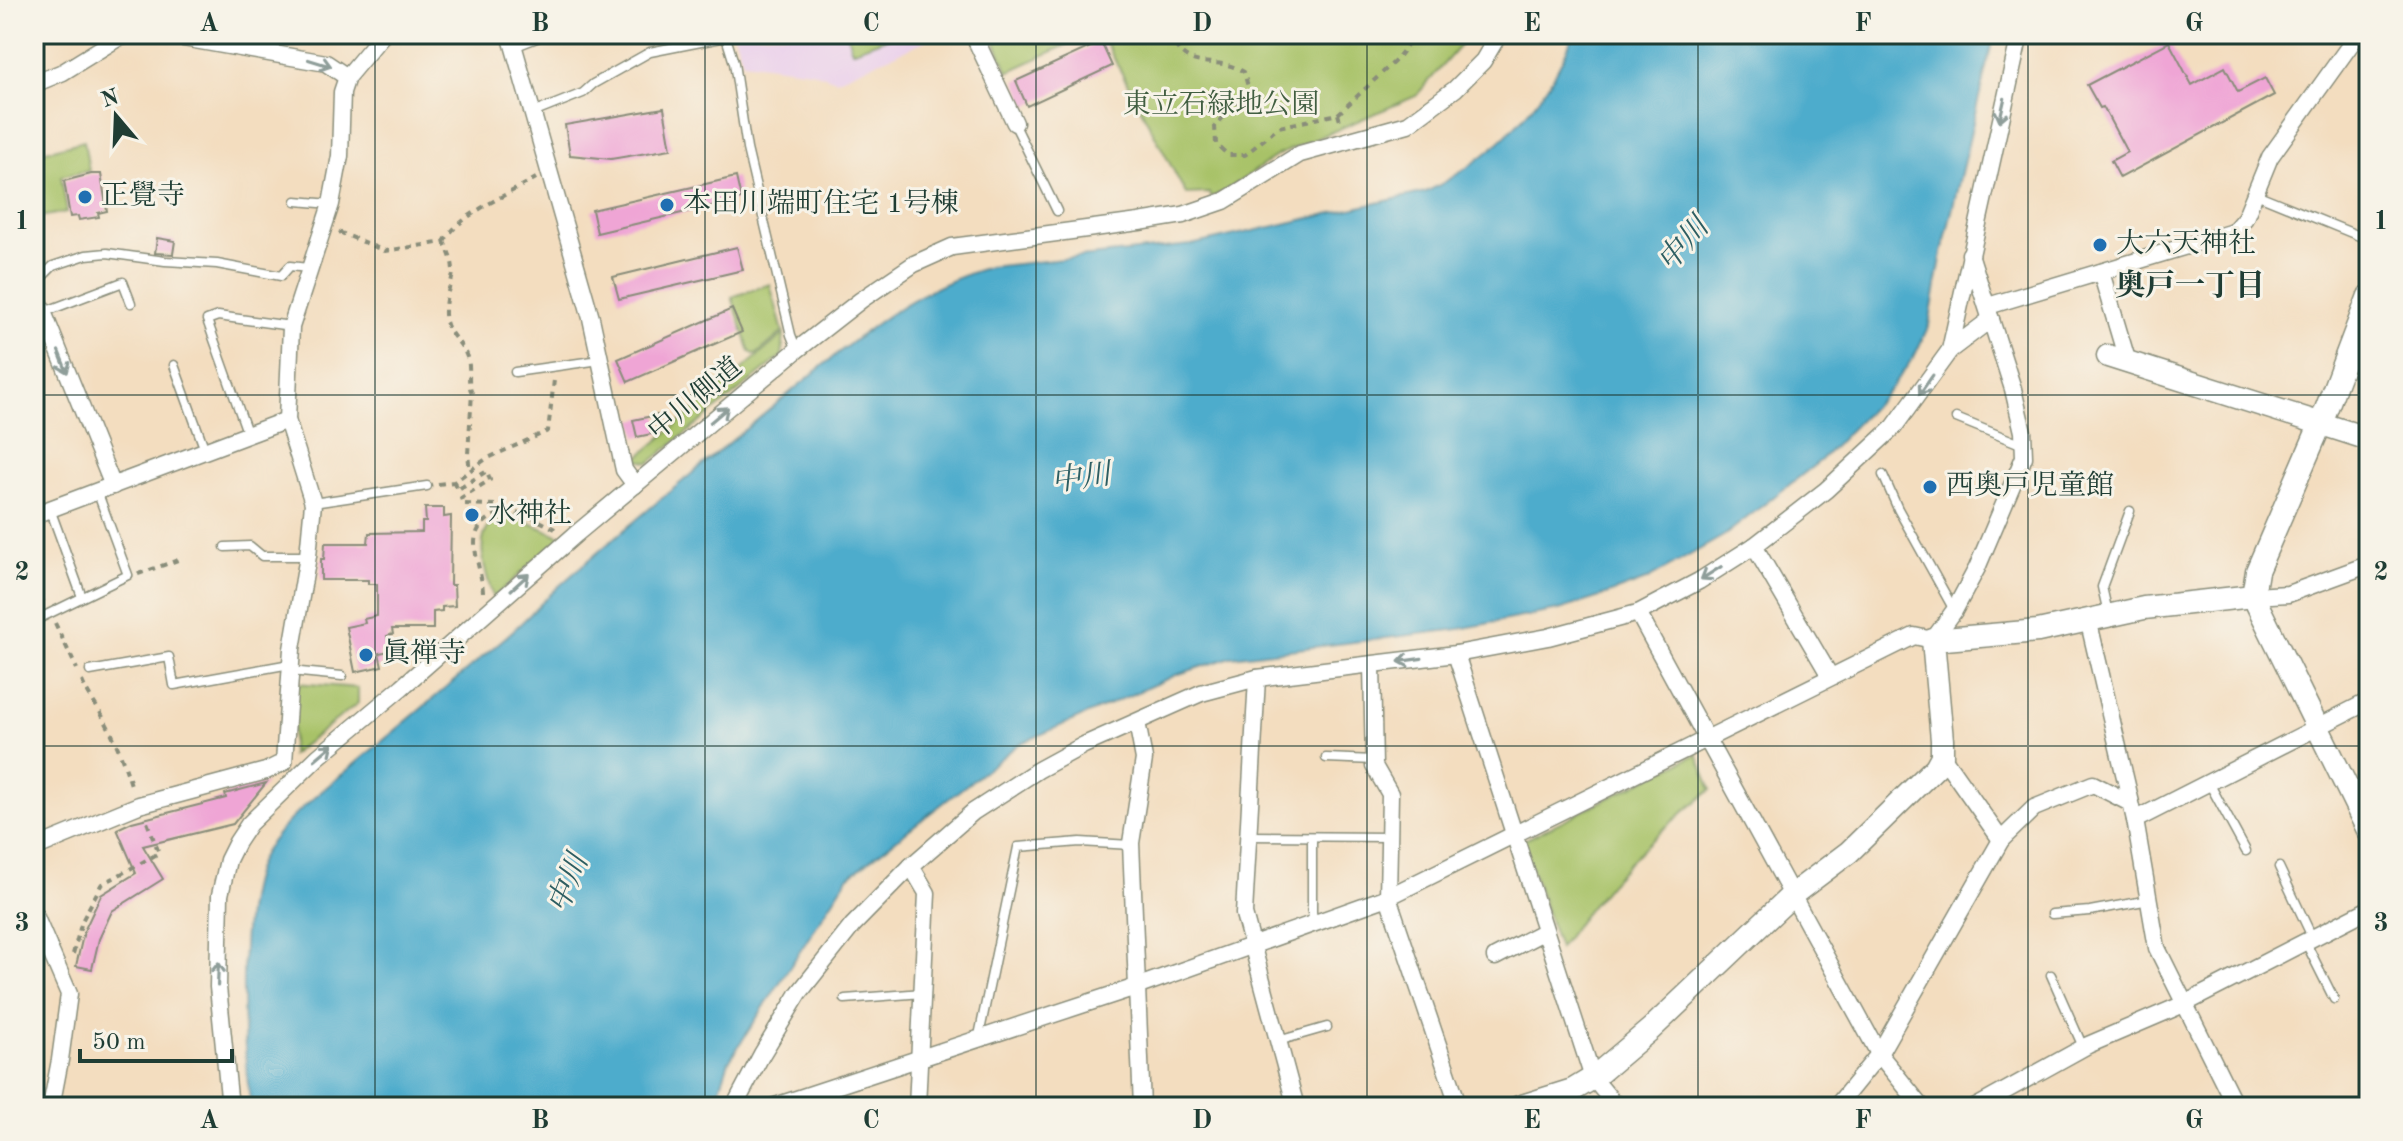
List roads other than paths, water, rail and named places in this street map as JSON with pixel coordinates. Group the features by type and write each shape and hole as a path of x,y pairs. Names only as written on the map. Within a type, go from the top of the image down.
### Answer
{"street":[{"path":"34,84 63,72 118,38 130,34 216,37 326,63 347,77"},
{"path":"34,848 139,805 266,771 284,762 290,667 308,556 313,503 287,420 291,327 331,204 340,156 342,92 347,77 383,34"},
{"path":"973,34 1015,123"},
{"name":"中川側道","path":"230,1107 218,987 220,895 228,860 237,842 249,824 318,757 576,534 797,350 879,287 937,252 974,243 1139,222 1201,210 1224,201 1286,161 1408,124 1455,89 1477,67 1499,34"},
{"path":"1950,350 2020,34"},
{"path":"734,1107 799,993 853,925 911,866 973,812 1084,745 1201,693 1257,678 1456,654 1548,637 1638,613 1699,581 1754,546 1826,490 1894,427 1950,350 1990,312 2101,272 2233,232 2245,218 2270,157 2358,34"},
{"path":"512,40 591,318 624,470 635,485"},
{"path":"1970,253 2013,389 2025,446 2024,457 1983,554 1954,611 1933,640 1942,756 2001,840"},
{"path":"2101,272 2118,360 2369,439"},
{"path":"34,287 105,489"},
{"path":"2369,296 2321,423 2257,571 2253,596 2369,832"},
{"path":"41,512 287,420"},
{"path":"1754,546 1830,676"},
{"path":"772,1107 1136,987 1388,897 1914,636 1933,640 2038,631 2098,617 2288,594 2369,567"},
{"path":"1638,613 1879,1054 1922,1107"},
{"path":"2098,617 2157,948 2236,1107"},
{"path":"1456,654 1593,1078 1617,1107"},
{"path":"1372,665 1374,766 1390,794 1388,897 1459,1107"},
{"path":"1257,678 1244,914 1296,1107"},
{"path":"2132,811 2209,783 2369,701"},
{"path":"1137,722 1144,759 1131,845 1142,1107"},
{"path":"1519,1107 1573,1090 1593,1078 1651,1029 1792,895 1849,852 1926,778 1942,756"},
{"path":"1836,1107 1879,1054 2001,840 2034,808 2093,784 2132,811"},
{"path":"911,866 927,893 917,1107"},
{"path":"1976,1107 2083,1047 2184,1004 2369,909"},
{"path":"34,913 69,994 51,1107"},
{"path":"1495,957 1545,931"}],"lane":[{"path":"512,40 547,34"},
{"path":"533,113 583,93 593,84 650,52 725,36 734,63 747,149 797,350"},
{"path":"1015,123 1057,211"},
{"path":"2256,194 2369,240"},
{"path":"296,201 331,204"},
{"path":"34,287 53,266 86,255 107,253 217,264 281,276 290,266 308,268"},
{"path":"43,312 123,282 131,303"},
{"path":"248,435 207,320 218,316 291,327"},
{"path":"515,372 600,360"},
{"path":"174,365 205,451"},
{"path":"1956,418 2025,446"},
{"path":"1883,475 1898,509 1954,611"},
{"path":"313,503 427,486"},
{"path":"34,621 128,575 105,489"},
{"path":"34,496 82,597"},
{"path":"2098,617 2102,587 2130,511"},
{"path":"225,547 250,546 262,556 308,556"},
{"path":"90,671 169,657 174,685 290,667 342,676"},
{"path":"1326,758 1374,760"},
{"path":"2209,783 2246,851"},
{"path":"1248,836 1389,837"},
{"path":"1312,837 1312,913 1315,923"},
{"path":"981,1037 1018,847 1080,842 1131,845"},
{"path":"2279,867 2334,999"},
{"path":"2052,914 2090,911 2149,900"},
{"path":"2051,975 2083,1047"},
{"path":"845,999 923,993"},
{"path":"1278,1041 1327,1027"}],"water":[{"name":"中川","path":"1573,34 1994,34 1942,253 1929,325 1915,355 1892,387 1821,460 1725,535 1646,580 1600,597 1559,610 1459,629 1231,657 1176,675 1019,744 848,877 729,1061 714,1107 251,1107 243,1013 245,938 255,873 274,838 307,804 508,635 592,557 834,356 906,304 959,277 989,267 1191,245 1426,192 1472,164 1514,127 1549,83"}],"place":[{"name":"正覺寺","path":"85,197"},
{"name":"本田川端町住宅 1号棟","path":"667,205"},
{"name":"大六天神社","path":"2100,245"},
{"name":"西奥戸児童館","path":"1930,487"},
{"name":"水神社","path":"472,515"},
{"name":"眞禅寺","path":"366,655"}],"district":[{"name":"奥戸一丁目","path":"2190,287"}],"park label":[{"name":"東立石緑地公園","path":"1221,106"}]}
